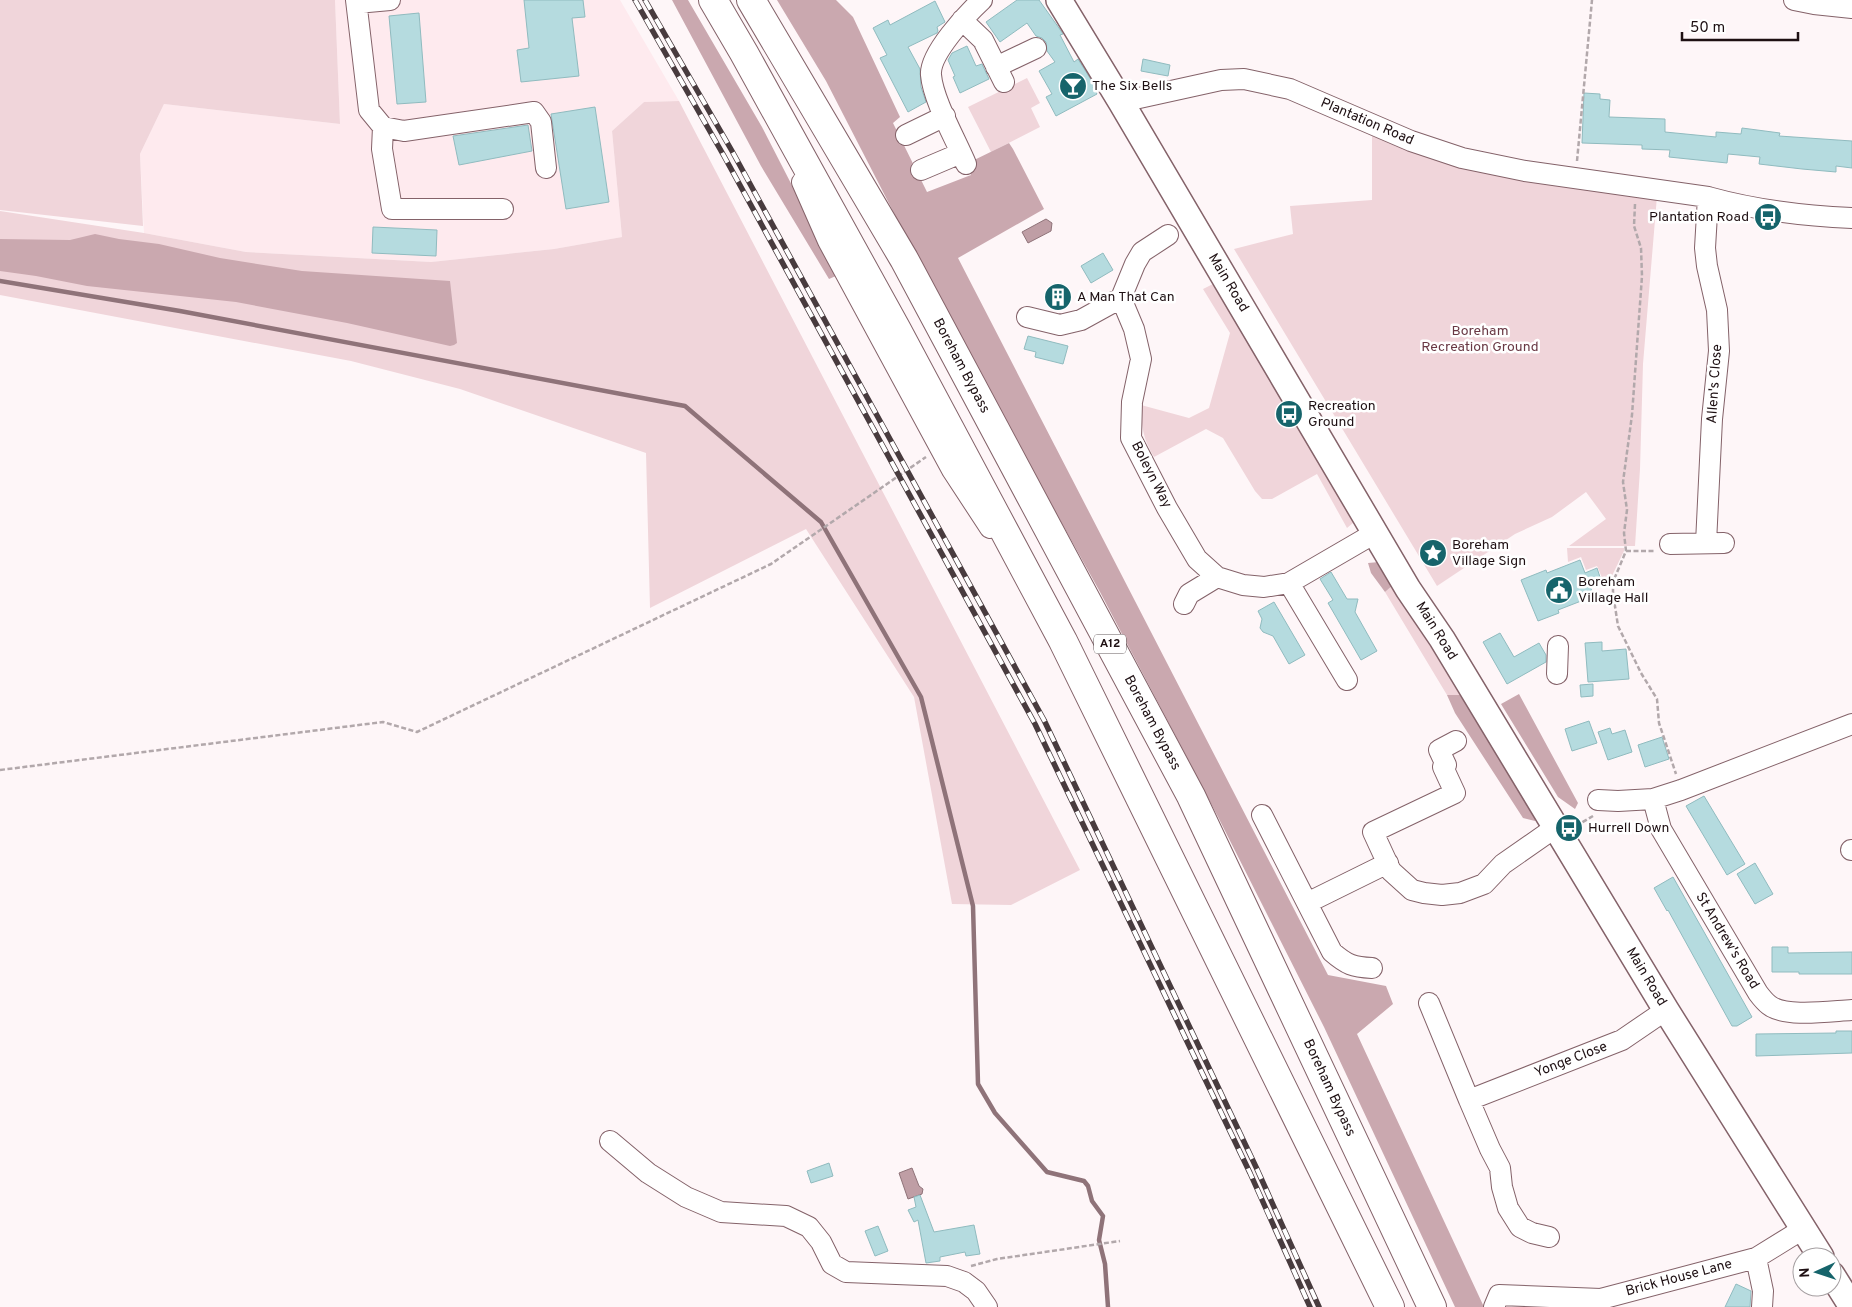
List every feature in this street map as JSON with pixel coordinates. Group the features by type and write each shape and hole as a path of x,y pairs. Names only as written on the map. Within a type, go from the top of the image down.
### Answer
{"highway":[{"path":"712,0 744,53 892,321 1063,640 1390,1307"},
{"name":"Boreham Bypass","path":"751,0 904,259 1191,796 1432,1307"}],"main road":[{"name":"Main Road","path":"1059,0 1408,589 1442,639 1666,1010 1815,1247"},
{"path":"1842,1291 1852,1307"}],"street":[{"path":"390,0 357,2 369,110 383,127 404,131 534,112 541,122 546,168"},
{"path":"921,170 964,158 936,95 930,73 938,54 962,20 982,0"},
{"path":"1794,0 1852,8"},
{"path":"962,20 983,40 1000,74 1036,48"},
{"path":"744,53 828,241 952,470 1063,640"},
{"name":"Plantation Road","path":"1121,102 1221,80 1259,82 1290,88 1402,138 1462,158 1575,178 1708,197 1737,205 1768,210 1812,216 1852,218"},
{"path":"906,135 945,116"},
{"path":"383,127 382,149 392,210 503,209"},
{"name":"Allen's Close","path":"1670,544 1715,543 1712,419 1719,351 1717,310 1705,248 1708,197"},
{"path":"1027,317 1060,325 1081,320 1121,298 1142,252 1168,235"},
{"name":"Boleyn Way","path":"1121,298 1134,329 1141,359 1132,402 1131,438 1167,508 1197,559 1217,577 1243,585 1264,587 1289,584 1375,533"},
{"path":"1184,604 1189,594 1217,577"},
{"path":"1289,584 1347,680"},
{"path":"1557,674 1558,646"},
{"path":"1598,800 1653,799 1852,724"},
{"path":"1456,741 1439,750 1446,765 1443,767 1455,793 1373,832 1391,871 1412,890 1442,895 1460,893 1484,884 1502,864 1559,833"},
{"name":"St Andrew's Road","path":"1653,799 1661,829 1758,993 1770,1006 1783,1011 1852,1010"},
{"path":"1262,814 1332,952 1346,964 1372,968"},
{"path":"1307,903 1388,863"},
{"path":"1429,1003 1490,1149 1500,1168 1502,1187 1508,1208 1520,1227 1532,1233 1549,1237"},
{"name":"Yonge Close","path":"1469,1100 1622,1040 1666,1010"},
{"path":"610,1141 648,1173 686,1197 721,1212 786,1216 809,1228 821,1242 832,1264 846,1272 947,1276 964,1282 976,1292 987,1307"},
{"name":"Brick House Lane","path":"1494,1307 1499,1295 1601,1299 1756,1258 1803,1229"},
{"path":"1756,1258 1763,1291 1762,1307"}],"path":[{"path":"1575,178 1592,0"},
{"path":"1637,187 1634,226 1641,248 1642,276 1632,415 1623,482 1626,510 1624,533 1626,551 1612,582 1618,626 1641,673 1657,699 1658,723 1681,790"},
{"path":"0,770 383,722 417,732 772,564 940,447"},
{"path":"1626,551 1663,551 1670,544"},
{"path":"1559,833 1578,825 1618,801"},
{"path":"947,1276 967,1267 997,1259 1120,1241"}],"shaded area":[{"path":"335,0 620,0 679,101 644,102 612,131 622,237 554,249 431,262 246,252 144,233 140,154 164,104 340,124"},
{"path":"672,0 688,0 762,127 838,275 829,279 761,166"},
{"path":"777,0 836,0 853,17 900,117 893,123 927,192 971,175 966,164 1009,143 1013,149 1044,209 958,258 1328,975 1386,986 1393,1004 1357,1034 1484,1307 1455,1307 1324,1027 1218,817 1100,592 949,320 826,81"},
{"path":"1046,219 1052,223 1051,231 1028,243 1022,232"},
{"path":"95,234 159,244 220,258 302,271 450,281 457,343 450,346 347,323 236,302 87,286 0,271 0,239 70,240"},
{"path":"1379,562 1393,585 1385,592 1371,573 1368,563"},
{"path":"1519,694 1578,803 1575,809 1558,797 1501,704"},
{"path":"1447,695 1460,695 1536,814 1535,821 1523,818 1455,713"},
{"path":"912,1168 919,1186 923,1189 922,1194 908,1199 899,1173"}],"green space":[{"path":"0,0 335,0 340,124 164,104 140,154 143,226 0,210"},
{"path":"1027,78 1040,103 1031,108 1040,127 991,152 968,107"},
{"path":"679,101 1080,870 1011,905 952,904 914,697 806,529 650,608 646,453 460,389 351,361 0,295 0,211 144,233 246,252 431,262 554,249 622,237 612,131 644,102"},
{"name":"Boreham Recreation Ground","path":"1372,136 1405,148 1657,196 1643,364 1640,469 1635,546 1569,546 1606,519 1586,492 1552,517 1515,534 1437,586 1234,249 1293,234 1290,206 1372,200"},
{"path":"1215,283 1275,376 1285,409 1308,442 1353,516 1353,523 1347,528 1317,474 1272,499 1262,499 1255,491 1223,438 1206,429 1154,457 1150,450 1143,432 1141,405 1189,418 1209,408 1230,333 1203,289"},
{"path":"1567,548 1624,548 1624,551 1610,580 1603,580 1597,566 1586,570 1581,557 1568,562"},
{"path":"1393,585 1460,695 1447,695 1385,592"}],"building":[{"path":"524,0 583,0 585,17 572,18 579,76 521,82 517,50 529,48"},
{"path":"1017,0 1039,0 1063,34 1060,35 1074,62 1078,59 1095,86 1093,87 1097,94 1056,116 1046,97 1052,94 1039,71 1055,62 1047,51 1046,42 1036,36 1027,23 1000,42 986,22"},
{"path":"935,1 945,22 937,27 937,33 908,47 920,69 921,87 926,102 908,112 880,58 887,55 873,28 888,20 890,25"},
{"path":"419,13 426,102 397,104 389,16"},
{"path":"967,46 976,66 982,64 989,79 960,93 948,60 952,53"},
{"path":"1143,59 1170,65 1168,76 1141,71"},
{"path":"1584,93 1600,94 1600,99 1610,100 1609,117 1665,119 1665,132 1716,137 1716,132 1741,134 1742,128 1780,133 1779,136 1852,141 1852,168 1836,166 1836,172 1802,169 1759,164 1760,157 1728,154 1727,163 1669,157 1670,150 1642,149 1642,145 1582,143"},
{"path":"595,107 609,202 566,209 551,114"},
{"path":"528,125 532,151 459,165 453,136"},
{"path":"373,227 437,230 436,256 372,253"},
{"path":"1103,253 1113,270 1091,283 1081,266"},
{"name":"A Man That Can","path":"1053,286 1067,290 1062,308 1048,305"},
{"path":"1028,336 1068,346 1063,364 1035,357 1036,352 1024,349"},
{"name":"Boreham Village Hall","path":"1580,560 1585,573 1597,568 1601,580 1589,584 1594,596 1558,610 1559,613 1538,621 1521,580 1546,570 1547,573"},
{"path":"1331,572 1347,599 1358,599 1355,612 1377,651 1361,660 1328,603 1333,600 1320,579"},
{"path":"1274,602 1305,655 1289,664 1273,636 1263,632 1260,628 1262,619 1258,611"},
{"path":"1500,633 1514,657 1539,643 1546,655 1546,662 1507,684 1483,642"},
{"path":"1602,642 1602,651 1626,649 1629,679 1588,682 1585,643"},
{"path":"1593,684 1593,696 1581,697 1580,685"},
{"path":"1589,721 1597,743 1572,751 1565,729"},
{"path":"1610,728 1612,734 1625,730 1632,752 1608,760 1598,732"},
{"path":"1662,737 1669,759 1645,767 1638,745"},
{"path":"1704,796 1745,864 1727,875 1686,806"},
{"path":"1755,863 1773,894 1755,904 1737,874"},
{"path":"1673,877 1752,1017 1737,1026 1732,1026 1654,888"},
{"path":"1772,947 1788,947 1788,953 1852,952 1852,974 1772,972"},
{"path":"1836,1031 1852,1031 1852,1053 1756,1056 1756,1034 1836,1033"},
{"path":"829,1163 833,1176 811,1183 807,1171"},
{"path":"920,1195 934,1232 974,1225 980,1254 966,1256 965,1252 940,1257 940,1261 926,1263 918,1220 914,1222 908,1210 916,1207 914,1197"},
{"path":"878,1226 888,1251 875,1256 865,1231"},
{"path":"1736,1284 1751,1291 1750,1307 1725,1307"}],"waterway":[{"path":"0,281 180,311 685,406 821,522 921,697 973,906 978,1084 995,1113 1047,1172 1084,1181 1088,1186 1092,1201 1103,1216 1099,1240 1105,1264 1108,1307"}],"railway":[{"path":"635,0 724,156 1035,724 1250,1173 1310,1307"},
{"path":"645,0 732,151 1044,720 1256,1167 1319,1307"}],"place":[{"name":"The Six Bells","path":"1073,86"},
{"name":"Plantation Road","path":"1768,217"},
{"name":"A Man That Can","path":"1058,297"},
{"name":"Recreation Ground","path":"1289,414"},
{"name":"Boreham Village Sign","path":"1433,553"},
{"name":"Boreham Village Hall","path":"1559,590"},
{"name":"Hurrell Down","path":"1569,828"}]}
